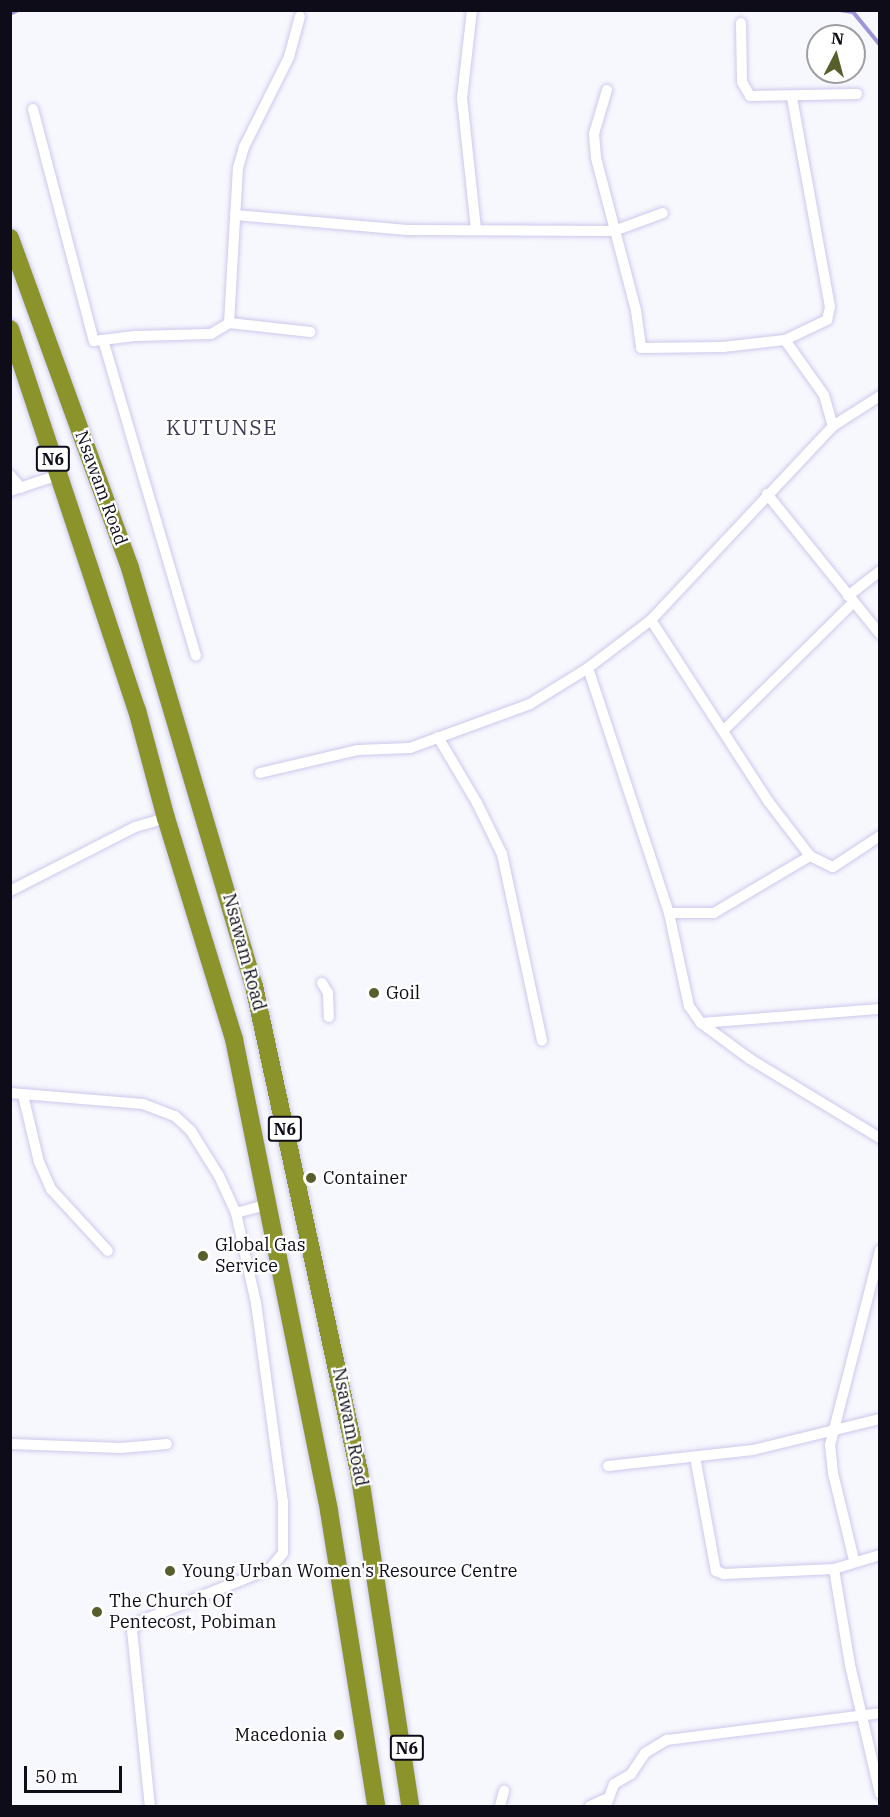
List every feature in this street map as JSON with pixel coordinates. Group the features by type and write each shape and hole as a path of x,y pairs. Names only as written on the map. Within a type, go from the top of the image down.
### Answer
{"highway":[{"name":"Nsawam Road","path":"10,237 24,270 130,568 255,986 357,1459 410,1806"},
{"path":"10,284 24,270"},
{"name":"Nsawam Road","path":"10,329 134,699 166,818 234,1039 329,1511 376,1806"},
{"name":"Nsawam Road","path":"392,1690 422,1806"},
{"name":"Nsawam Road","path":"363,1806 365,1734"}],"street":[{"path":"472,10 462,98 476,228"},
{"path":"229,323 235,215 244,147 289,57 300,16"},
{"path":"741,23 742,82 750,96 857,94"},
{"path":"607,90 594,134 614,231 638,322 641,348 723,347 785,340 822,325 830,307 792,97"},
{"path":"33,109 94,342 135,336 205,336 229,323 311,332"},
{"path":"235,215 408,230 476,228 614,231 663,213"},
{"path":"103,340 196,656"},
{"path":"785,340 824,395 833,426"},
{"path":"260,773 365,748 410,748 530,704 588,668 651,620 833,426 879,396"},
{"path":"10,476 16,489 59,475"},
{"path":"767,494 879,634"},
{"path":"724,730 879,571"},
{"path":"651,620 768,801 810,856 832,867 878,840"},
{"path":"588,668 669,913 689,1006 701,1023 750,1059 879,1138"},
{"path":"438,737 477,802 502,854 542,1041"},
{"path":"10,891 135,827 166,818"},
{"path":"669,913 714,914 810,856"},
{"path":"322,982 328,993 329,1017"},
{"path":"701,1023 879,1008"},
{"path":"10,1093 142,1104 175,1116 191,1131 219,1176 236,1213 268,1377 283,1502 283,1553 271,1568 141,1622 132,1630 150,1806"},
{"path":"23,1095 39,1162 51,1189 108,1251"},
{"path":"236,1213 269,1204"},
{"path":"854,1560 830,1459 834,1432 879,1250"},
{"path":"608,1466 753,1450 834,1432 879,1419"},
{"path":"10,1444 110,1448 167,1444"},
{"path":"695,1457 716,1571 724,1574 834,1569 854,1560 879,1555"},
{"path":"834,1569 879,1794"},
{"path":"590,1806 606,1803 614,1784 631,1774 645,1753 667,1740 879,1713"},
{"path":"500,1806 504,1791"}],"waterway":[{"path":"10,14 18,10"},
{"path":"840,10 853,12 880,45"}],"place":[{"name":"Goil","path":"374,993"},
{"name":"Container","path":"311,1178"},
{"name":"Global Gas Service","path":"203,1256"},
{"name":"Young Urban Women's Resource Centre","path":"170,1571"},
{"name":"The Church Of Pentecost, Pobiman","path":"97,1612"},
{"name":"Macedonia","path":"339,1735"}],"district":[{"name":"KUTUNSE","path":"222,427"}]}
